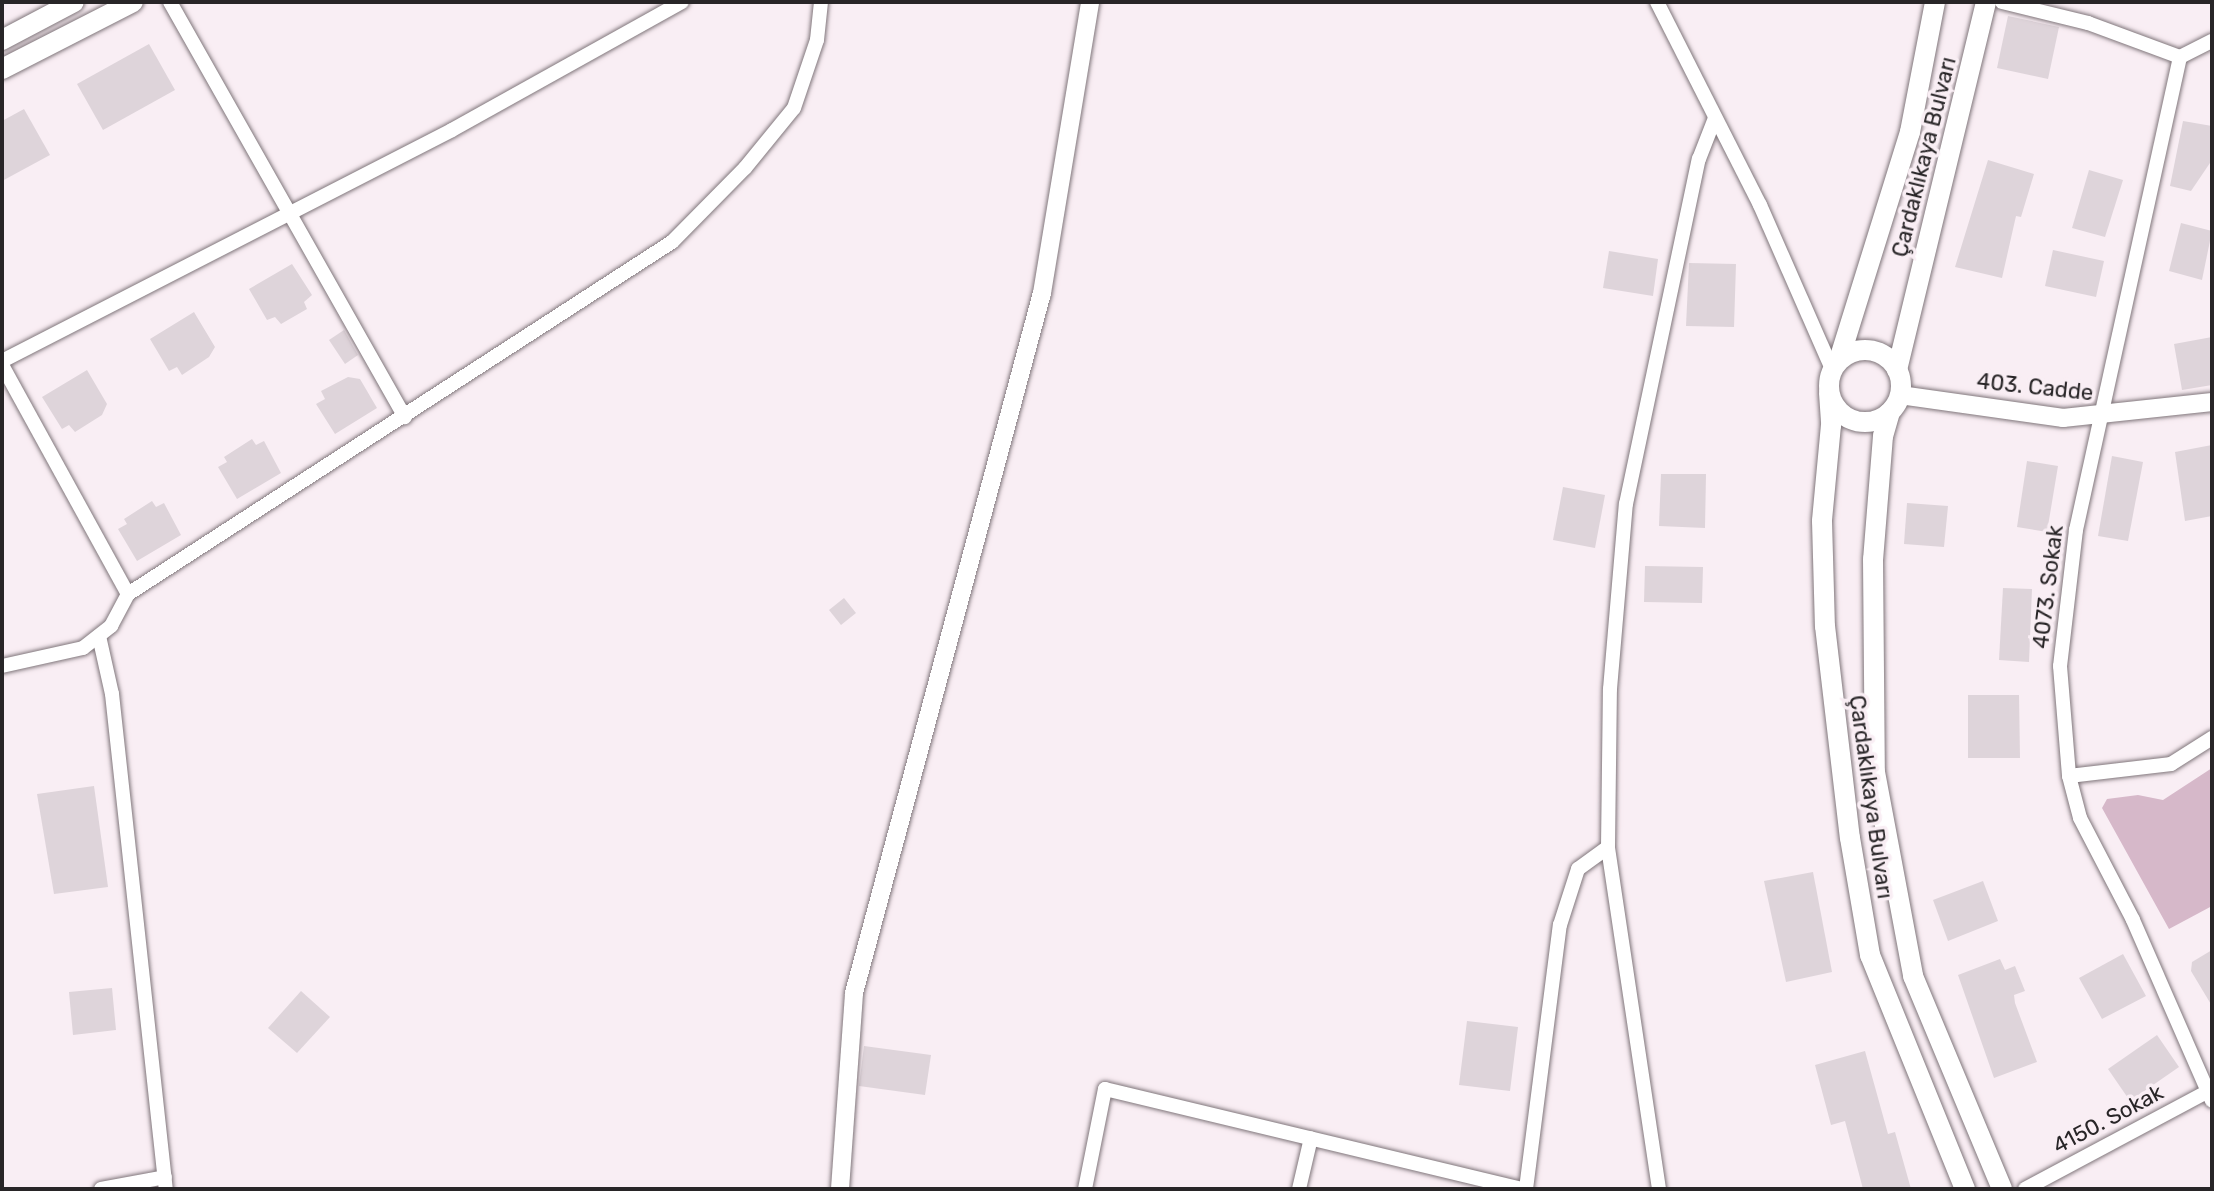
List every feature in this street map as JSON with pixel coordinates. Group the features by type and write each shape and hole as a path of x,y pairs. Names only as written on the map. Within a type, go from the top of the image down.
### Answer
{"main road":[{"path":"2,40 74,2"},
{"path":"2,69 133,2"},
{"name":"Çardaklıkaya Bulvarı","path":"1835,365 1910,132 1935,2"},
{"name":"Çardaklıkaya Bulvarı","path":"1897,370 1986,2"},
{"path":"1871,350 1897,370 1895,403 1873,421 1851,420 1829,393 1835,365 1871,350"},
{"name":"Çardaklıkaya Bulvarı","path":"1829,393 1831,425 1822,521 1825,626 1855,867 1870,955 1965,1189"},
{"name":"Çardaklıkaya Bulvarı","path":"1895,403 1883,436 1873,559 1875,772 1913,976 2002,1189"}],"street":[{"path":"170,2 405,417"},
{"path":"128,594 2,363 289,214 682,2"},
{"path":"2,666 83,648 111,626 128,594 672,242 745,168 794,108 817,40 821,2"},
{"path":"840,1189 854,993 1042,293 1090,2"},
{"path":"1657,2 1760,205 1835,365"},
{"path":"2002,2 2088,23 2180,57 2212,41"},
{"name":"4073. Sokak","path":"2180,57 2076,530 2060,666 2069,776 2080,818 2133,920 2210,1094"},
{"path":"1659,1189 1608,847 1610,689 1626,504 1699,159 1715,118"},
{"name":"403. Cadde","path":"1895,403 2063,418 2099,418 2212,402"},
{"path":"99,636 112,694 166,1183 101,1189"},
{"path":"2069,776 2171,764 2212,738"},
{"path":"1085,1189 1105,1089 1524,1189 1560,925 1578,869 1608,847"},
{"name":"4150. Sokak","path":"2025,1189 2210,1094"},
{"path":"1299,1189 1311,1138"}],"shaded area":[{"path":"2212,768 2212,906 2169,929 2102,808 2107,799 2138,795 2163,800"}],"building":[{"path":"2008,16 2059,27 2048,79 1997,68"},
{"path":"149,44 175,90 103,130 77,84"},
{"path":"24,109 50,155 2,181 2,121"},
{"path":"2183,121 2212,126 2212,160 2191,191 2170,186"},
{"path":"1988,160 2034,174 2021,217 2016,216 2002,278 1955,267"},
{"path":"2089,170 2123,180 2105,237 2072,228"},
{"path":"2181,223 2212,231 2202,280 2169,271"},
{"path":"2053,250 2104,261 2096,297 2045,286"},
{"path":"1609,251 1658,259 1653,296 1603,288"},
{"path":"1689,263 1736,264 1734,327 1686,326"},
{"path":"292,264 312,295 304,302 307,309 281,324 275,317 267,320 249,289"},
{"path":"194,312 215,347 209,357 182,375 177,367 169,371 150,339"},
{"path":"344,330 358,355 345,364 329,340"},
{"path":"2212,337 2212,385 2182,390 2174,344"},
{"path":"87,370 107,404 102,415 75,432 69,425 62,429 42,397"},
{"path":"348,377 360,379 377,408 335,434 316,404 325,399 321,391"},
{"path":"252,439 256,445 264,441 281,473 237,499 218,467 227,462 224,457"},
{"path":"2212,445 2212,516 2185,521 2175,452"},
{"path":"2112,456 2143,462 2128,541 2098,536"},
{"path":"2027,461 2058,466 2047,532 2017,527"},
{"path":"1661,474 1706,474 1705,528 1659,526"},
{"path":"1563,487 1605,495 1595,548 1553,540"},
{"path":"152,501 156,507 164,503 181,535 137,561 118,529 127,524 124,519"},
{"path":"1907,503 1948,506 1944,547 1904,544"},
{"path":"1645,566 1703,567 1702,603 1644,602"},
{"path":"2003,588 2032,589 2029,662 1999,660"},
{"path":"844,598 856,613 841,625 829,610"},
{"path":"1968,695 2019,695 2020,758 1968,758"},
{"path":"94,786 108,887 54,894 37,794"},
{"path":"1813,872 1832,972 1786,982 1764,881"},
{"path":"1983,881 1998,921 1948,941 1933,900"},
{"path":"2212,950 2212,1006 2191,971 2192,962"},
{"path":"2123,954 2146,996 2102,1019 2079,978"},
{"path":"2000,959 2005,970 2015,966 2025,991 2014,995 2015,1003 2037,1062 1994,1078 1958,975"},
{"path":"112,988 116,1030 73,1035 69,992"},
{"path":"301,991 330,1017 297,1053 268,1028"},
{"path":"1467,1021 1518,1027 1510,1091 1459,1085"},
{"path":"2157,1035 2179,1067 2130,1101 2108,1069"},
{"path":"864,1046 931,1055 925,1095 859,1086"},
{"path":"1865,1051 1888,1134 1895,1132 1911,1189 1863,1189 1845,1121 1831,1125 1815,1065"}]}
